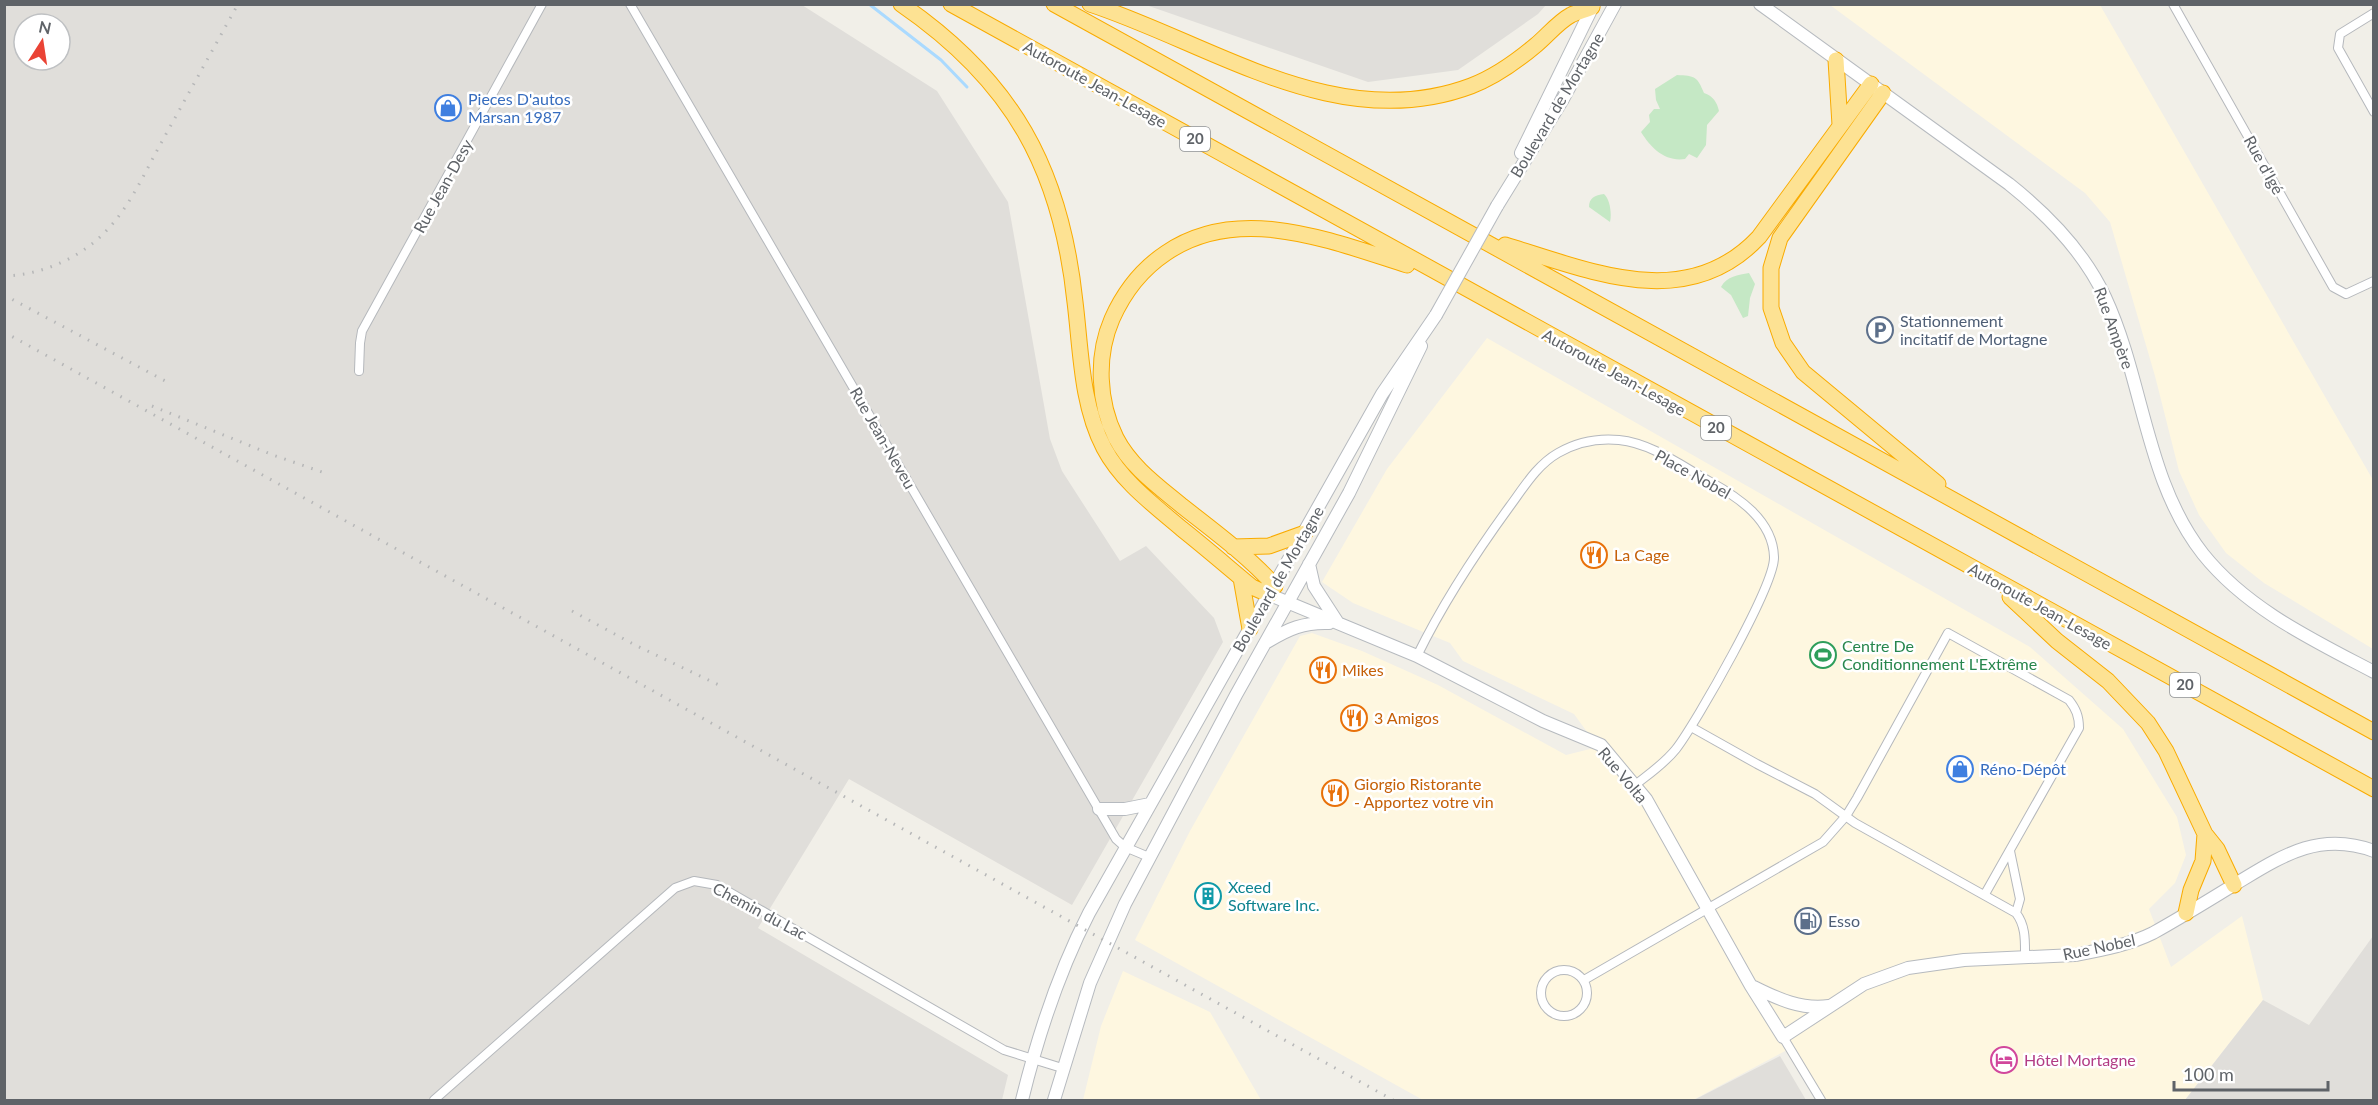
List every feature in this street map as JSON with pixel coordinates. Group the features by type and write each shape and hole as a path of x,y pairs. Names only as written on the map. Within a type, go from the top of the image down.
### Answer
{"highway":[{"path":"901,4 947,40 985,78 1015,115 1040,159 1063,224 1072,270 1086,391 1094,425 1108,455 1140,494 1241,578 1255,589 1273,591"},
{"name":"Autoroute Jean-Lesage","path":"951,4 1438,275 2373,789"},
{"path":"1054,4 2373,732"},
{"path":"1090,4 1306,89 1341,98 1380,102 1424,99 1474,85 1523,56 1570,15 1593,6"},
{"path":"1836,60 1840,125"},
{"path":"1474,236 1605,274 1659,281 1676,281 1699,276 1734,260 1759,237 1840,125 1877,88"},
{"path":"1877,88 1780,238 1772,260 1770,277 1773,316 1786,350 1803,372 1971,510"},
{"path":"1273,591 1233,547 1140,470 1127,454 1112,428 1102,388 1102,360 1109,327 1128,289 1149,266 1178,246 1213,232 1243,228 1320,237 1438,275"},
{"path":"1233,547 1269,546 1305,533"},
{"path":"1241,578 1250,629"},
{"path":"1995,582 2057,640 2108,681 2148,723 2176,768 2205,834 2217,849 2235,885"},
{"path":"2186,913 2191,890 2203,861 2205,834"}],"main road":[{"name":"Boulevard de Mortagne","path":"1054,1101 1062,1068 1096,968 1149,857 1356,480 1436,315 1497,206 1563,99 1615,4"},
{"name":"Rue Ampère","path":"1760,4 2023,195 2061,232 2086,263 2104,296 2118,330 2168,493 2190,536 2210,562 2234,587 2259,606 2373,672"},
{"name":"Boulevard de Mortagne","path":"1497,206 1593,6"},
{"name":"Boulevard de Mortagne","path":"1022,1101 1032,1060 1053,996 1076,939 1125,848 1273,591 1382,394 1436,315"},
{"path":"1309,564 1314,586 1339,624"},
{"name":"Rue Volta","path":"1273,591 1288,602 1417,657 1543,721 1601,745 1646,799 1751,986 1784,1037"},
{"path":"1264,645 1292,627 1318,622 1339,624"},
{"path":"1099,809 1125,809 1150,804"},
{"name":"Rue Nobel","path":"1784,1037 1864,984 1908,968 1964,960 2075,955 2141,939 2285,855 2312,846 2343,844 2373,851"},
{"path":"1751,986 1775,998 1798,1005 1818,1008 1833,1005"}],"street":[{"name":"Rue Jean-Desy","path":"359,371 362,331 543,4"},
{"name":"Rue Jean-Neveu","path":"630,4 1116,839 1125,848"},
{"name":"Rue d'Igé","path":"2173,4 2333,287 2346,294 2373,281"},
{"path":"2373,13 2340,34 2338,48 2373,112"},
{"name":"Place Nobel","path":"1417,657 1475,555 1535,471 1557,453 1576,444 1598,440 1621,440 1646,447 1669,458 1748,506 1762,522 1774,556 1772,573 1751,619 1691,727 1676,750 1662,765 1635,785"},
{"path":"1584,980 1823,842 1846,816 1948,633 2069,700 2076,709 2079,728 1984,894"},
{"path":"1691,727 1815,794 1846,816 2016,913 2022,920 2025,958"},
{"path":"1125,848 1149,857"},
{"path":"2010,851 2020,899 2016,913"},
{"name":"Chemin du Lac","path":"434,1101 675,888 694,881 717,885 1004,1050 1062,1068"},
{"path":"1563,969 1578,974 1584,980 1587,995 1581,1009 1575,1014 1560,1016 1547,1010 1542,1003 1540,988 1549,975 1563,969"},
{"name":"Rue Volta","path":"1784,1037 1821,1101"}],"shaded area":[{"path":"5,5 802,5 937,91 1008,202 1050,439 1062,471 1120,561 1146,546 1214,618 1223,642 1072,905 849,779 758,928 1008,1075 1002,1100 5,1100"},
{"path":"1146,5 1546,5 1538,14 1458,70 1368,82"},
{"path":"1830,5 2100,5 2373,480 2373,649 2264,583 2226,553 2199,515 2179,471 2155,376 2110,222 2085,193"},
{"path":"1487,338 2030,647 2123,729 2177,817 2186,855 2175,883 2149,909 2171,967 2242,916 2263,1000 2185,1100 1819,1100 1787,1050 1693,1100 1423,1100 1135,940 1190,831 1300,636 1312,633 1362,651 1438,685 1566,755 1598,747 1574,714 1463,661 1450,643 1353,603 1322,582 1387,469"},
{"path":"2373,936 2373,1100 2185,1100 2263,1000 2309,1025"},
{"path":"1123,971 1210,1012 1261,1100 1083,1100 1101,1026"},
{"path":"1780,1056 1806,1100 1694,1100"}],"green space":[{"path":"1677,75 1695,78 1704,93 1714,100 1719,111 1707,125 1706,145 1697,158 1689,154 1685,159 1665,156 1649,143 1641,132 1650,122 1649,115 1654,109 1660,109 1655,89"},
{"path":"1604,194 1610,207 1610,222 1589,207 1593,198"},
{"path":"1749,273 1755,284 1750,298 1748,316 1743,318 1731,295 1721,287 1730,278"}],"waterway":[{"path":"869,4 941,60 967,87"}],"railway":[{"path":"4,276 32,272 73,257 97,240 115,221 136,189 238,4"},
{"path":"4,295 169,383"},
{"path":"4,332 1393,1100"},
{"path":"152,406 273,455 325,473"},
{"path":"572,611 635,645 721,686"}],"place":[{"name":"Pieces D'autos Marsan 1987","path":"448,108"},
{"name":"Stationnement incitatif de Mortagne","path":"1880,330"},
{"name":"La Cage","path":"1594,555"},
{"name":"Centre De Conditionnement L'Extrême","path":"1823,655"},
{"name":"Mikes","path":"1323,670"},
{"name":"3 Amigos","path":"1354,718"},
{"name":"Réno-Dépôt","path":"1960,769"},
{"name":"Giorgio Ristorante - Apportez votre vin","path":"1335,793"},
{"name":"Xceed Software Inc.","path":"1208,896"},
{"name":"Esso","path":"1808,921"},
{"name":"Hôtel Mortagne","path":"2004,1060"}]}
